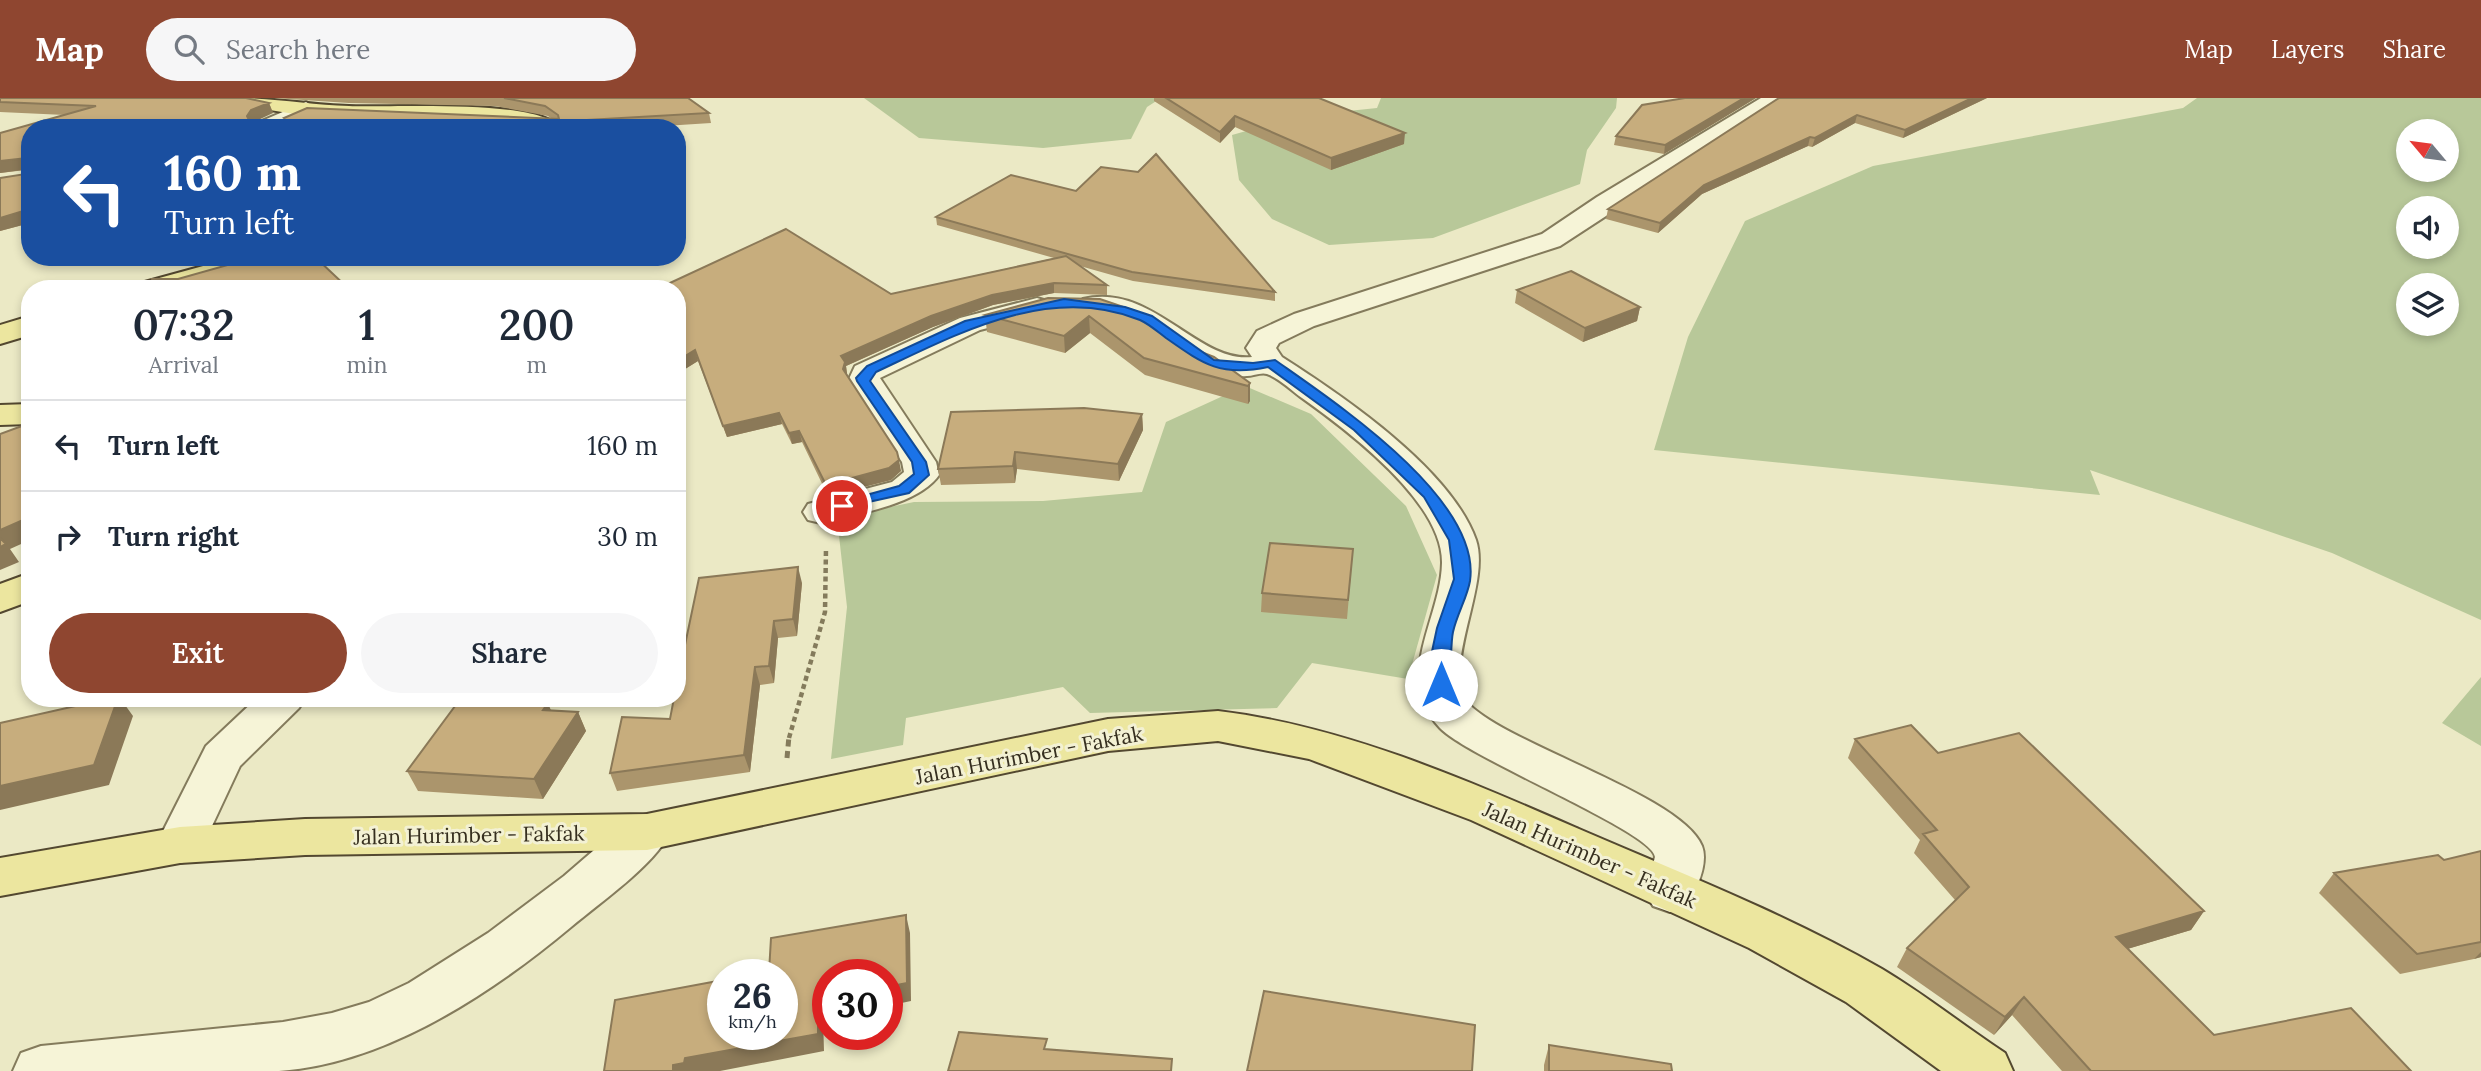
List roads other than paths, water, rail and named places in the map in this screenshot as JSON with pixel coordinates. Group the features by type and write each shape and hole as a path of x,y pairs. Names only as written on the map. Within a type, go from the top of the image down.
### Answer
{"main road":[{"path":"247,98 306,109 497,115 513,119"},
{"path":"184,280 235,266"},
{"path":"0,335 21,328"},
{"path":"0,415 21,414"},
{"path":"0,600 21,590"},
{"name":"Jalan Hurimber - Fakfak","path":"0,877 180,845 305,837 647,832 1108,735 1218,726 1258,731 1318,745 1487,808 1670,892 1767,933 1865,986 1985,1071"}],"street":[{"path":"1670,892 1679,858 1678,845 1672,838 1642,818 1492,743 1452,713 1441,685 1440,656 1462,579 1457,540 1430,495 1381,447 1359,427 1271,363 1261,348 1268,337 1304,320 1551,240 1606,202 1776,98"},
{"path":"284,119 306,109"},
{"path":"821,512 904,489 922,475 919,462 863,378 872,369 970,324 1056,303 1093,305 1148,319 1211,364 1253,367 1271,363"},
{"path":"180,845 222,757 275,707"},
{"path":"41,1071 300,1045 349,1033 400,1012 488,960 605,870 647,832"}]}
